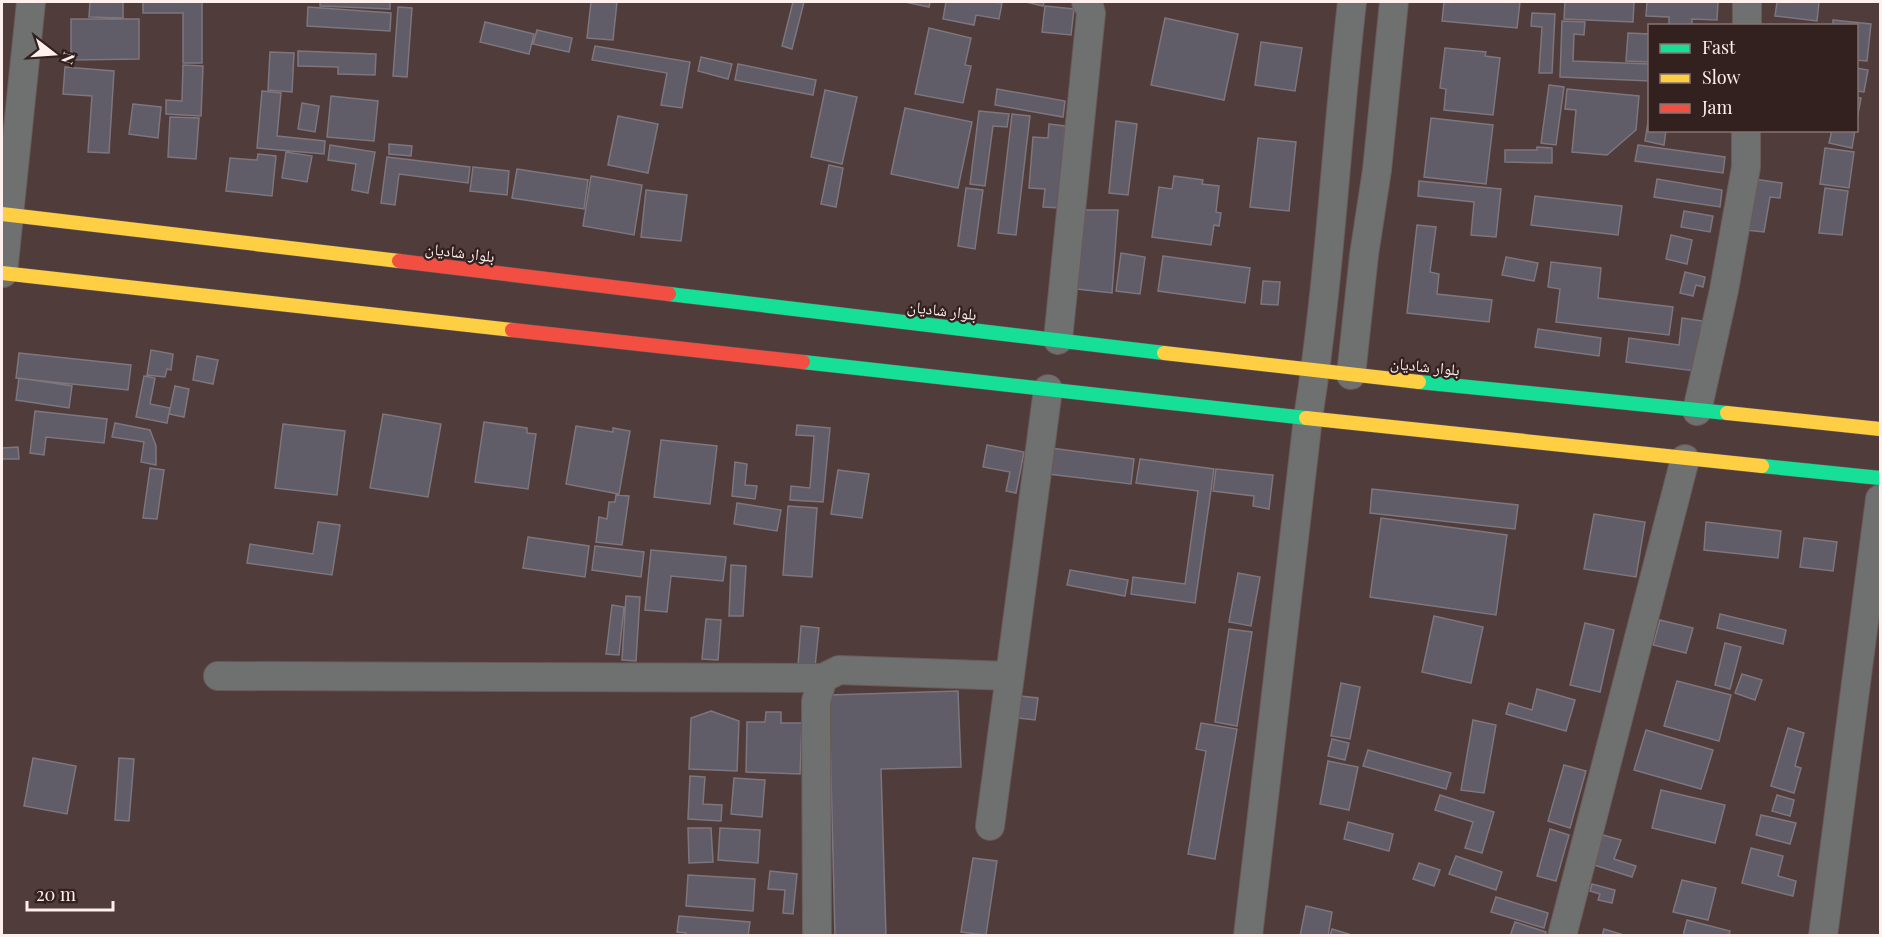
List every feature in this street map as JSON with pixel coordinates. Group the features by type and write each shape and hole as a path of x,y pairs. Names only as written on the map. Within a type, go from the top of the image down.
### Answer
{"main road":[{"name":"بلوار شادیان","path":"5,214 1316,371 1881,429"},
{"path":"2,273 1308,418 1881,478"}],"street":[{"path":"2,273 5,214 31,2"},
{"path":"1058,340 1090,12 1086,2"},
{"path":"1248,936 1308,418 1316,371 1352,2"},
{"path":"1352,375 1364,255 1377,170 1394,2"},
{"path":"1747,2 1747,24"},
{"path":"1697,411 1724,290 1746,167 1746,132"},
{"path":"990,826 1048,389"},
{"path":"1562,936 1685,459"},
{"path":"1823,936 1881,499"},
{"path":"218,676 823,678 839,670 1010,676"},
{"path":"818,936 816,701 823,678"}],"building":[{"path":"90,2 123,2 123,18 89,17"},
{"path":"143,2 202,2 202,63 183,63 183,13 143,13"},
{"path":"320,2 390,2 390,9 320,6"},
{"path":"591,2 617,2 613,40 587,38"},
{"path":"793,2 804,2 792,49 782,46"},
{"path":"905,2 930,2 929,7"},
{"path":"946,2 1002,3 999,19 976,15 974,25 943,19"},
{"path":"1026,2 1044,2 1043,6"},
{"path":"1444,2 1520,2 1517,28 1442,21"},
{"path":"1565,2 1634,2 1633,22 1564,19"},
{"path":"1647,2 1718,2 1717,20 1692,19 1692,24 1669,24 1669,17 1646,16"},
{"path":"1777,2 1819,2 1817,21 1775,16"},
{"path":"1045,6 1074,9 1071,35 1042,32"},
{"path":"308,7 391,13 390,31 307,26"},
{"path":"398,7 412,8 407,77 393,76"},
{"path":"1532,13 1555,14 1552,73 1539,73 1542,27 1531,26"},
{"path":"1165,18 1238,34 1224,100 1151,85"},
{"path":"71,19 139,19 139,59 71,60"},
{"path":"1833,20 1871,24 1867,61 1858,60 1858,24 1833,24"},
{"path":"1562,21 1585,22 1584,35 1574,34 1573,61 1648,64 1648,81 1560,77"},
{"path":"485,22 534,34 529,54 480,42"},
{"path":"929,28 971,38 965,65 971,66 963,103 915,94"},
{"path":"537,30 572,38 569,52 533,44"},
{"path":"1628,33 1648,34 1648,62 1626,61"},
{"path":"1261,42 1302,48 1295,91 1255,85"},
{"path":"595,46 690,62 682,108 661,105 667,73 592,60"},
{"path":"1445,48 1486,52 1485,56 1500,58 1493,115 1444,110 1446,89 1440,88"},
{"path":"298,51 376,54 375,75 338,74 338,67 298,66"},
{"path":"270,52 294,53 292,92 268,90"},
{"path":"701,57 732,64 728,79 698,71"},
{"path":"738,64 816,80 813,95 735,80"},
{"path":"183,65 203,66 201,116 166,114 166,100 182,101"},
{"path":"65,67 114,71 109,153 88,152 92,96 63,94"},
{"path":"1858,68 1868,70 1864,92 1858,91"},
{"path":"1549,85 1564,87 1556,145 1541,143"},
{"path":"997,89 1065,101 1063,117 995,105"},
{"path":"1567,89 1639,96 1636,130 1607,155 1572,152 1576,110 1565,109"},
{"path":"825,90 857,97 842,164 811,157"},
{"path":"262,91 281,93 277,136 325,141 324,154 257,148"},
{"path":"331,96 378,101 374,141 327,137"},
{"path":"1858,97 1861,98 1858,114"},
{"path":"302,103 319,106 315,132 298,129"},
{"path":"133,104 161,107 158,138 129,134"},
{"path":"905,108 972,122 958,188 891,174"},
{"path":"979,111 1009,114 1007,127 993,126 985,186 970,184"},
{"path":"1012,114 1030,116 1016,235 998,233"},
{"path":"618,116 658,124 648,173 608,165"},
{"path":"170,117 199,118 196,159 168,157"},
{"path":"1431,118 1493,125 1486,184 1424,177"},
{"path":"1116,121 1137,124 1128,195 1109,193"},
{"path":"1648,122 1648,132 1666,132 1664,145 1645,141"},
{"path":"1049,124 1065,126 1060,208 1043,207 1045,189 1029,188 1033,137 1048,138"},
{"path":"1832,132 1855,132 1852,148 1829,143"},
{"path":"1258,138 1296,142 1289,211 1250,207"},
{"path":"389,144 412,146 411,156 389,154"},
{"path":"330,145 375,152 368,193 352,190 356,164 328,160"},
{"path":"1638,145 1725,157 1723,173 1635,161"},
{"path":"1537,147 1552,148 1552,163 1505,162 1505,150 1537,150"},
{"path":"1825,148 1854,152 1849,188 1820,184"},
{"path":"286,152 312,156 307,182 282,178"},
{"path":"258,154 276,156 272,196 226,191 230,158 257,160"},
{"path":"387,157 470,167 468,183 399,174 395,205 381,203"},
{"path":"829,165 843,168 836,207 821,204"},
{"path":"473,167 509,171 507,195 470,191"},
{"path":"517,169 588,180 584,209 512,198"},
{"path":"591,176 642,185 634,235 583,226"},
{"path":"1174,176 1203,180 1202,184 1219,186 1216,212 1221,213 1219,226 1214,225 1211,245 1152,237 1159,187 1172,189"},
{"path":"1657,179 1722,190 1720,207 1654,197"},
{"path":"1754,179 1782,183 1780,198 1770,197 1764,232 1746,230"},
{"path":"1419,181 1501,189 1496,237 1471,235 1474,202 1418,196"},
{"path":"966,188 983,190 975,249 958,246"},
{"path":"1825,188 1848,191 1842,235 1819,233"},
{"path":"646,190 687,195 681,241 641,237"},
{"path":"1535,196 1622,206 1618,235 1531,225"},
{"path":"1084,210 1118,210 1112,293 1077,289"},
{"path":"1684,211 1713,216 1710,232 1681,227"},
{"path":"1417,225 1436,227 1430,272 1439,274 1437,294 1492,300 1489,322 1407,313"},
{"path":"1671,235 1692,240 1687,264 1666,259"},
{"path":"1121,253 1145,257 1140,294 1116,291"},
{"path":"1163,256 1250,268 1245,303 1158,291"},
{"path":"1506,257 1538,263 1534,281 1502,275"},
{"path":"1551,262 1601,268 1598,298 1673,307 1669,335 1556,322 1560,289 1548,287"},
{"path":"1685,272 1705,277 1703,287 1696,285 1693,296 1680,293"},
{"path":"1263,281 1280,282 1278,305 1261,304"},
{"path":"1682,318 1702,321 1695,371 1626,362 1629,338 1679,345"},
{"path":"1538,329 1601,338 1599,356 1535,347"},
{"path":"151,350 173,354 171,370 167,369 165,377 147,375"},
{"path":"19,353 131,365 128,390 16,378"},
{"path":"197,356 218,360 213,384 193,380"},
{"path":"144,376 155,378 150,404 170,408 167,423 136,417"},
{"path":"19,378 72,386 69,408 16,400"},
{"path":"175,386 189,389 184,417 169,414"},
{"path":"35,411 107,419 104,443 46,437 44,455 30,453"},
{"path":"383,414 441,424 428,497 370,488"},
{"path":"484,422 527,428 527,433 536,434 528,489 475,482"},
{"path":"115,423 150,430 156,446 156,465 141,462 144,442 112,437"},
{"path":"283,424 345,431 337,495 275,488"},
{"path":"797,425 830,428 823,502 790,500 791,486 810,488 814,436 796,435"},
{"path":"576,426 613,432 613,428 630,431 619,494 566,484"},
{"path":"661,440 717,446 710,504 654,497"},
{"path":"987,445 1024,452 1016,493 1006,491 1010,472 983,467"},
{"path":"18,447 19,459 2,459 2,448"},
{"path":"1043,447 1134,459 1131,484 1040,473"},
{"path":"1140,459 1214,469 1195,603 1131,594 1133,577 1185,584 1198,491 1136,483"},
{"path":"735,462 747,464 745,485 757,486 755,499 732,496"},
{"path":"150,468 164,470 157,519 143,518"},
{"path":"1216,469 1273,475 1269,509 1253,506 1254,496 1213,491"},
{"path":"838,470 869,474 862,518 831,514"},
{"path":"1372,489 1518,505 1515,529 1370,513"},
{"path":"616,495 629,496 622,545 596,542 599,517 607,519 609,502 615,502"},
{"path":"737,503 781,510 777,531 734,524"},
{"path":"788,506 817,508 812,577 783,575"},
{"path":"1594,514 1645,522 1636,577 1584,569"},
{"path":"1381,518 1507,535 1496,615 1370,597"},
{"path":"318,522 340,525 332,575 247,563 250,544 313,554"},
{"path":"1706,522 1781,531 1778,558 1704,550"},
{"path":"528,537 589,546 585,577 523,568"},
{"path":"1804,538 1837,542 1833,571 1800,567"},
{"path":"595,546 644,552 641,577 592,570"},
{"path":"651,550 726,557 723,581 671,576 667,612 645,610"},
{"path":"731,565 746,566 743,616 729,616"},
{"path":"1070,570 1128,580 1125,596 1067,585"},
{"path":"1238,573 1260,577 1251,626 1229,622"},
{"path":"626,596 640,597 636,661 622,660"},
{"path":"612,605 624,607 619,655 606,654"},
{"path":"1720,614 1786,630 1783,644 1717,628"},
{"path":"1434,616 1483,627 1471,683 1422,672"},
{"path":"706,619 721,620 718,660 702,659"},
{"path":"1660,620 1693,628 1686,653 1653,645"},
{"path":"1585,623 1614,630 1600,692 1570,685"},
{"path":"801,626 819,628 815,667 798,665"},
{"path":"1229,629 1252,632 1237,726 1215,722"},
{"path":"1725,643 1741,647 1730,689 1715,685"},
{"path":"1742,674 1762,680 1755,700 1735,693"},
{"path":"1677,681 1731,695 1719,741 1664,726"},
{"path":"1341,683 1360,687 1350,739 1331,736"},
{"path":"1537,689 1575,700 1566,731 1506,714 1509,703 1532,710"},
{"path":"958,691 961,767 881,769 886,936 835,936 829,695"},
{"path":"1012,695 1038,698 1035,720 1009,717"},
{"path":"711,711 739,721 737,771 689,769 691,718"},
{"path":"766,712 781,712 781,723 802,723 800,774 746,772 747,722 765,722"},
{"path":"1473,720 1496,725 1484,793 1461,790"},
{"path":"1201,723 1237,729 1215,859 1188,854 1206,751 1196,749"},
{"path":"1788,728 1804,733 1795,766 1801,768 1794,793 1771,786"},
{"path":"1646,730 1713,750 1701,789 1634,770"},
{"path":"1332,739 1349,743 1345,760 1328,756"},
{"path":"1368,750 1451,773 1446,789 1363,766"},
{"path":"33,758 76,766 67,814 24,806"},
{"path":"119,758 134,759 129,821 115,820"},
{"path":"1328,761 1358,767 1349,810 1320,804"},
{"path":"1564,765 1586,771 1570,828 1548,821"},
{"path":"690,776 705,777 703,804 722,805 721,821 688,819"},
{"path":"734,778 765,780 762,817 731,814"},
{"path":"1661,790 1725,805 1715,843 1652,828"},
{"path":"1440,795 1494,812 1482,853 1465,848 1473,822 1435,810"},
{"path":"1777,795 1794,800 1790,816 1772,811"},
{"path":"1761,815 1796,823 1790,844 1756,835"},
{"path":"1348,822 1393,834 1389,851 1344,839"},
{"path":"688,828 711,828 713,862 689,863"},
{"path":"720,828 760,830 758,863 718,860"},
{"path":"1550,829 1569,835 1556,881 1537,876"},
{"path":"1603,835 1621,840 1614,859 1636,866 1632,877 1594,865"},
{"path":"1751,848 1783,856 1778,876 1796,881 1793,896 1742,883"},
{"path":"1456,856 1502,872 1496,890 1449,874"},
{"path":"973,858 997,861 986,935 961,932"},
{"path":"1419,863 1440,870 1434,886 1413,879"},
{"path":"770,871 797,874 793,914 783,913 785,890 768,889"},
{"path":"688,875 755,879 753,911 686,906"},
{"path":"1682,880 1716,888 1708,920 1673,912"},
{"path":"1592,884 1615,890 1612,903 1598,900 1600,894 1590,891"},
{"path":"1496,897 1548,913 1544,928 1491,912"},
{"path":"1306,906 1332,912 1328,936 1300,936"},
{"path":"679,916 750,922 748,936 686,936 686,933 677,932"},
{"path":"1687,920 1730,931 1729,936 1683,936"},
{"path":"1515,922 1546,932 1545,936 1510,936"},
{"path":"1332,929 1355,936 1330,936"},
{"path":"1604,929 1627,936 1602,936"}],"traffic: fast":[{"path":"669,294 1164,353"},
{"path":"803,362 1306,418"},
{"path":"1419,382 1727,413"},
{"path":"1762,466 1880,478"}],"traffic: slow":[{"path":"2,214 399,261"},
{"path":"2,273 512,330"},
{"path":"1164,353 1419,382"},
{"path":"1727,413 1880,429"},
{"path":"1306,418 1762,466"}],"traffic: jam":[{"path":"399,261 669,294"},
{"path":"512,330 803,362"}]}
